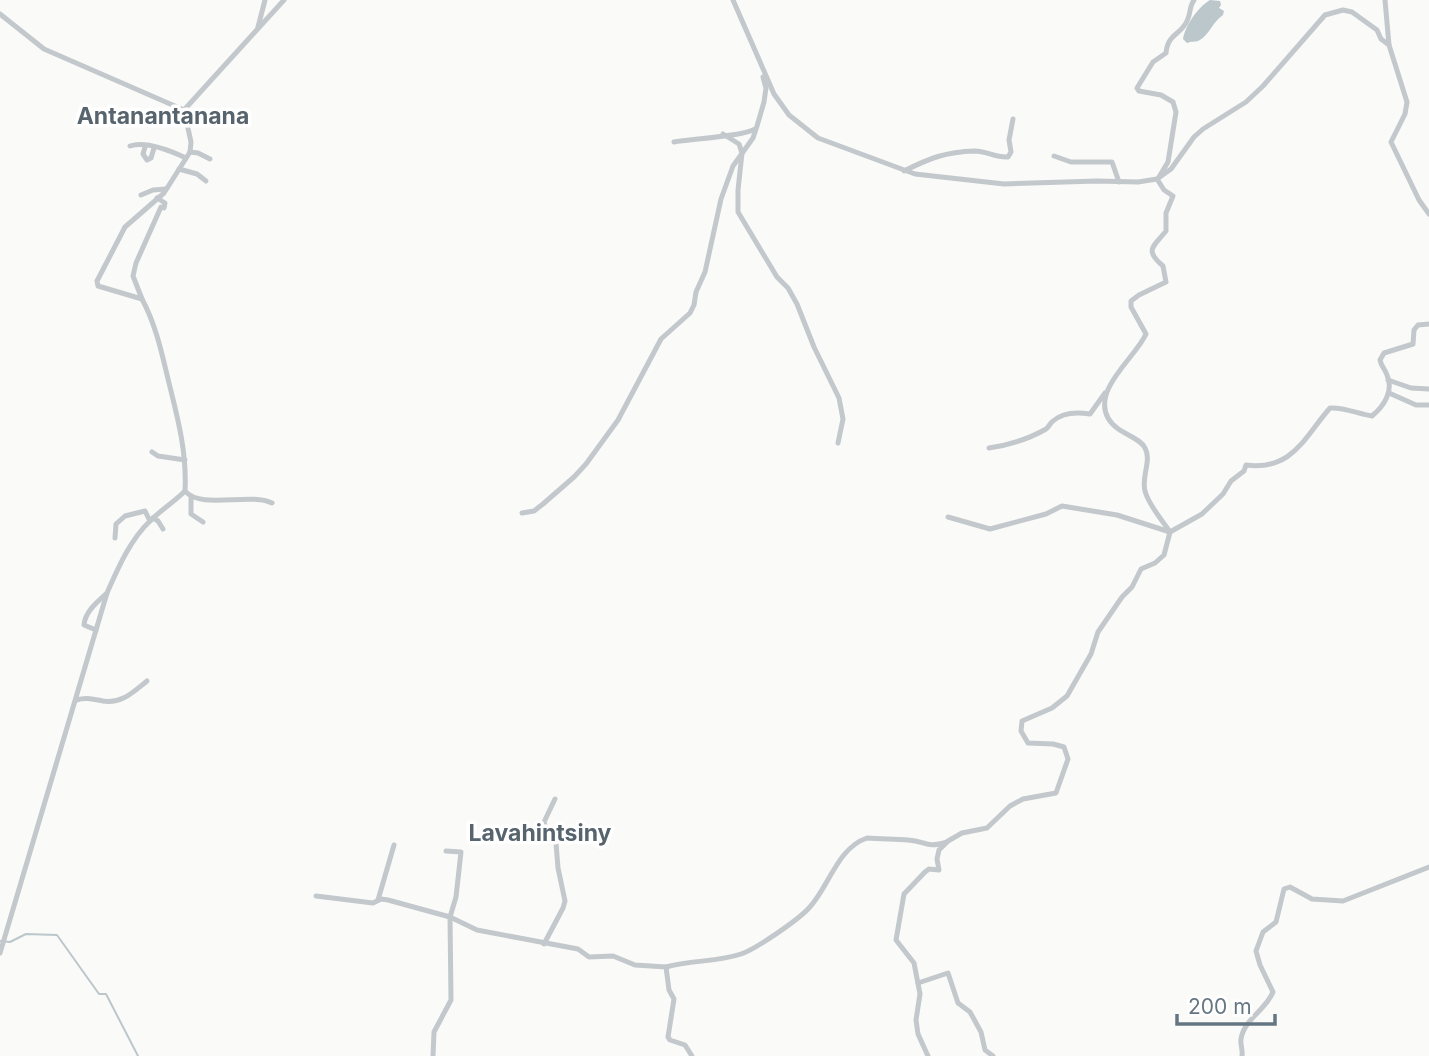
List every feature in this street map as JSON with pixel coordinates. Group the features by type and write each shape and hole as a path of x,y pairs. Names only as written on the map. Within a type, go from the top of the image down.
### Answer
{"street":[{"path":"257,30 265,0"},
{"path":"184,110 285,0"},
{"path":"733,0 774,94 789,115 818,138 915,174 1004,184 1157,179 1171,169 1203,129 1246,102 1263,86 1325,15 1343,10 1352,12 1377,30 1381,39 1389,45"},
{"path":"1157,179 1168,162 1177,112 1173,103 1161,94 1139,91 1137,88 1153,62 1166,52 1168,39 1189,19 1189,6 1195,0"},
{"path":"1385,0 1389,45 1407,102 1405,114 1391,142 1419,200 1429,214"},
{"path":"0,14 44,49 184,110"},
{"path":"762,67 764,102"},
{"path":"522,513 534,511 586,464 618,420 661,339 690,313 705,272 721,199 733,166 752,138 766,96 774,94"},
{"path":"142,299 98,286 97,281 125,228 166,189 188,155 191,142 184,110"},
{"path":"904,171 941,154 976,151 998,158 1008,157 1011,152 1009,140 1013,119"},
{"path":"674,142 747,133 757,126"},
{"path":"723,134 739,144 742,153 738,212 777,277 797,303 814,347 839,398 843,419 838,443"},
{"path":"130,146 136,144 188,155 198,153 210,159"},
{"path":"145,147 143,154 147,160 151,158 154,148"},
{"path":"1054,156 1071,162 1112,162 1119,182"},
{"path":"179,169 197,174 206,181"},
{"path":"1090,414 1146,334 1130,307 1131,301 1166,282 1163,266 1151,253 1153,246 1166,231 1166,213 1173,196 1164,190 1157,179"},
{"path":"141,195 166,189"},
{"path":"157,198 165,203 164,208 161,207 136,263 133,276 160,346 180,426 185,460 185,491 191,497 272,503"},
{"path":"316,896 373,903 388,900 450,917 469,928 578,949 589,957 613,956 635,965 666,967 743,954 809,909 840,860 860,840 912,840 933,846 962,833 986,828 1010,806 1023,799 1056,793 1068,759 1064,747 1028,743 1021,731 1022,721 1052,708 1067,696 1091,653 1098,632 1132,587 1141,569 1156,563 1164,555 1170,532 1202,514 1223,494 1231,481 1244,471 1246,465 1256,466 1282,460 1301,446 1330,408 1340,407 1356,414 1372,416 1390,393 1380,359 1384,353 1413,344 1418,325 1429,324"},
{"path":"1388,380 1411,388 1429,389"},
{"path":"1107,390 1107,416 1123,434 1136,439 1144,446 1147,455 1145,493 1170,532"},
{"path":"1390,393 1416,405 1429,405"},
{"path":"989,448 1018,442 1048,428 1053,421 1065,415 1077,412 1107,416"},
{"path":"152,452 158,456 185,460"},
{"path":"0,953 107,593 121,562 152,519 185,491"},
{"path":"191,497 191,514 203,522"},
{"path":"948,517 990,529 1046,514 1062,506 1117,514 1170,532"},
{"path":"115,538 116,524 125,516 145,511 158,521 163,529"},
{"path":"96,630 84,625 84,619 107,593"},
{"path":"76,700 86,697 106,702 122,700 147,681"},
{"path":"544,944 564,908 565,901 556,843 544,822 555,799"},
{"path":"929,1056 918,1034 916,1020 920,994 912,959 896,940 904,894 925,872 939,870 939,850 948,841"},
{"path":"378,900 394,845"},
{"path":"433,1056 435,1032 451,1000 450,917 456,897 461,852 446,850"},
{"path":"1242,1056 1240,1041 1243,1033 1273,992 1256,951 1263,932 1276,922 1284,889 1290,887 1319,901 1343,901 1429,867"},
{"path":"666,967 669,990 674,999 668,1038 685,1045 692,1056"},
{"path":"918,983 948,973 958,1003 970,1012 981,1032 985,1050 993,1056"}],"shaded area":[{"path":"1210,0 1220,1 1219,8 1224,11 1223,15 1202,39 1187,43 1183,39 1189,23"}],"waterway":[{"path":"0,941 10,942 26,934 57,935 99,994 106,994 138,1056"}],"district":[{"name":"Antanantanana","path":"163,116"},
{"name":"Lavahintsiny","path":"540,833"}]}
